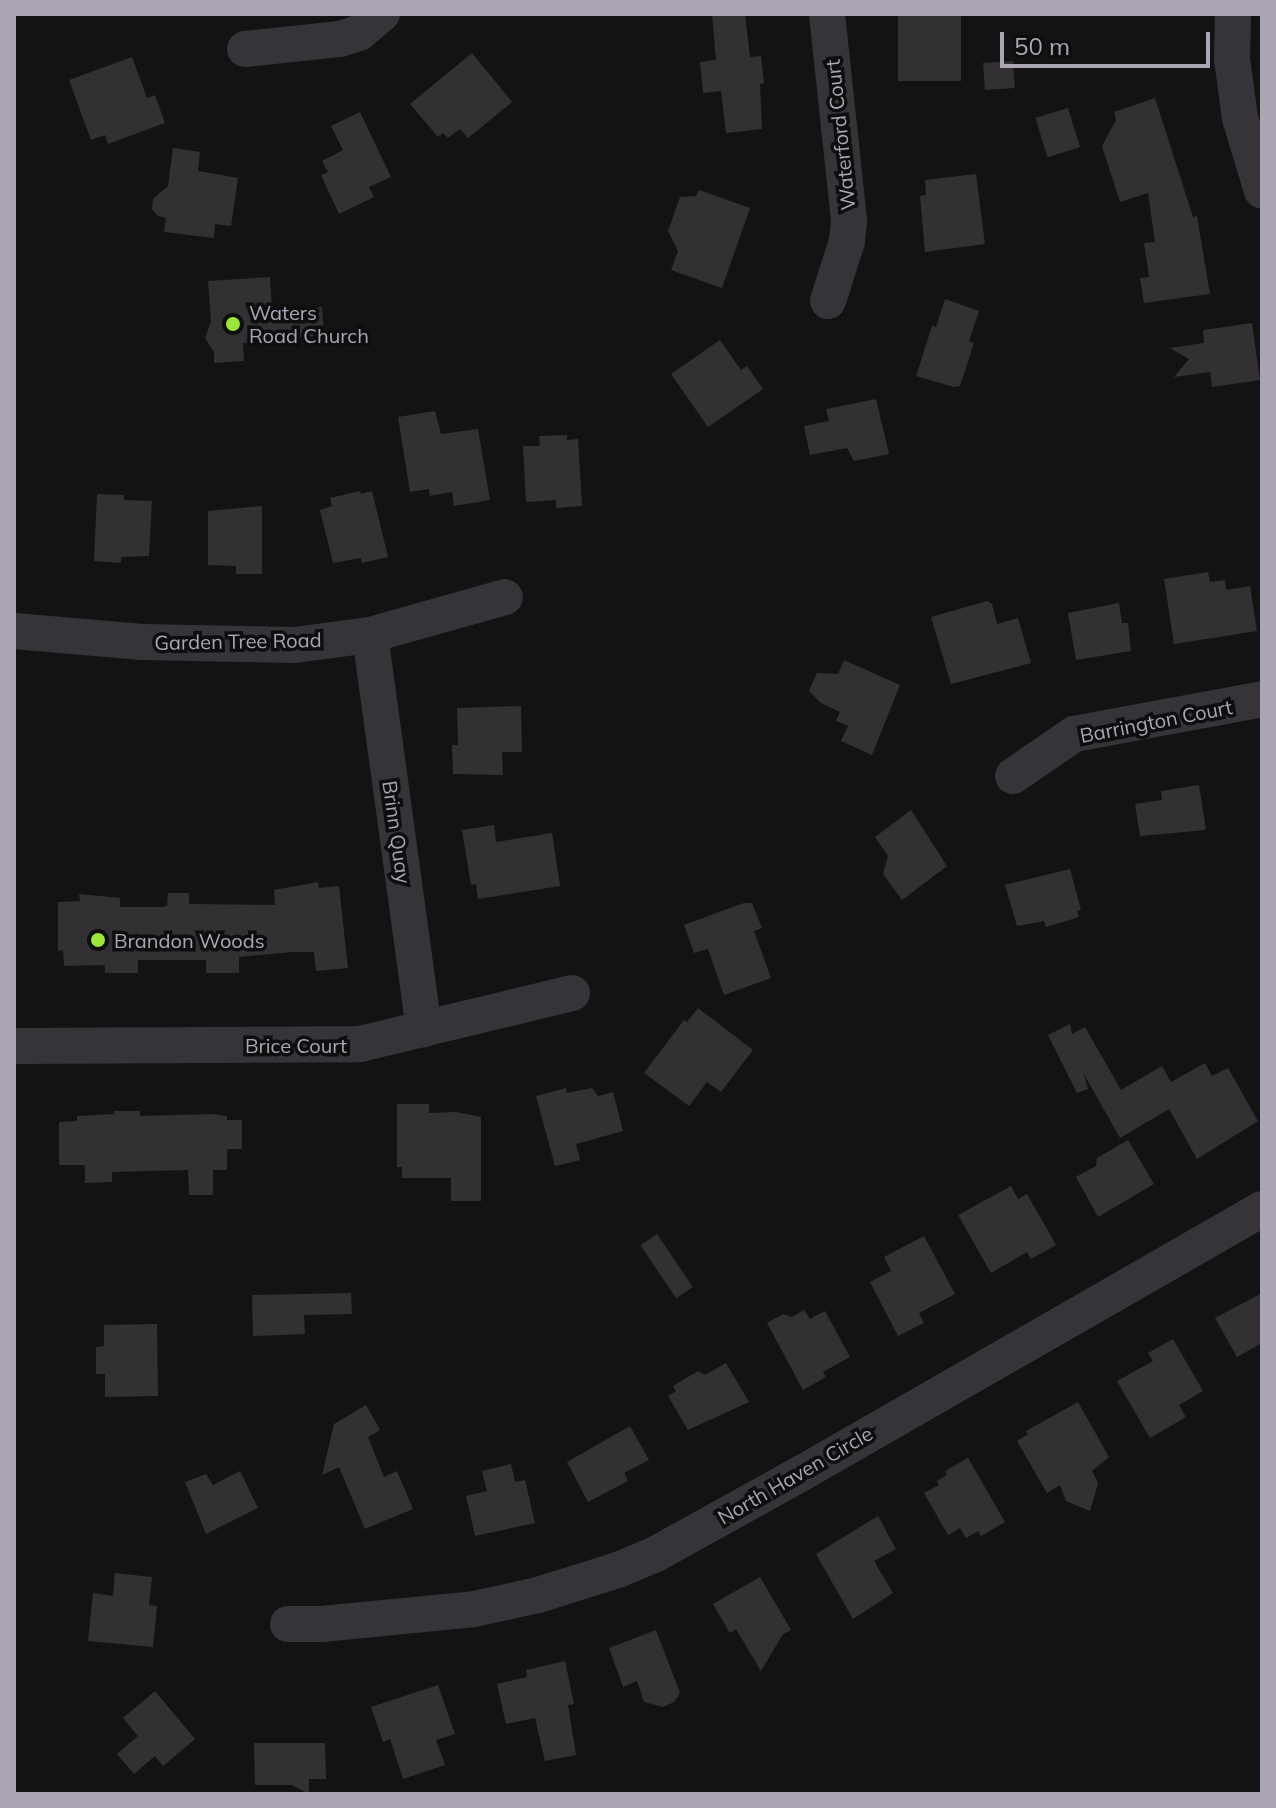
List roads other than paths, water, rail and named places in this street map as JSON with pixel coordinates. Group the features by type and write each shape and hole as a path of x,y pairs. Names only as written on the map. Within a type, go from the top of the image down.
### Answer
{"street":[{"path":"245,49 340,39 359,33 382,14"},
{"name":"Waterford Court","path":"827,14 849,221 847,241 828,301"},
{"path":"1233,14 1232,59 1240,118 1262,191"},
{"name":"Garden Tree Road","path":"14,631 143,642 295,645 370,635 505,597"},
{"name":"Brinn Quay","path":"370,635 424,1029"},
{"name":"Barrington Court","path":"1013,776 1074,734 1262,699"},
{"name":"Brice Court","path":"14,1046 360,1044 572,993"},
{"name":"North Haven Circle","path":"288,1624 322,1624 474,1609 538,1595 642,1560 802,1473 1262,1209"}],"place":[{"name":"Waters Road Church","path":"233,324"},
{"name":"Brandon Woods","path":"98,940"}]}
